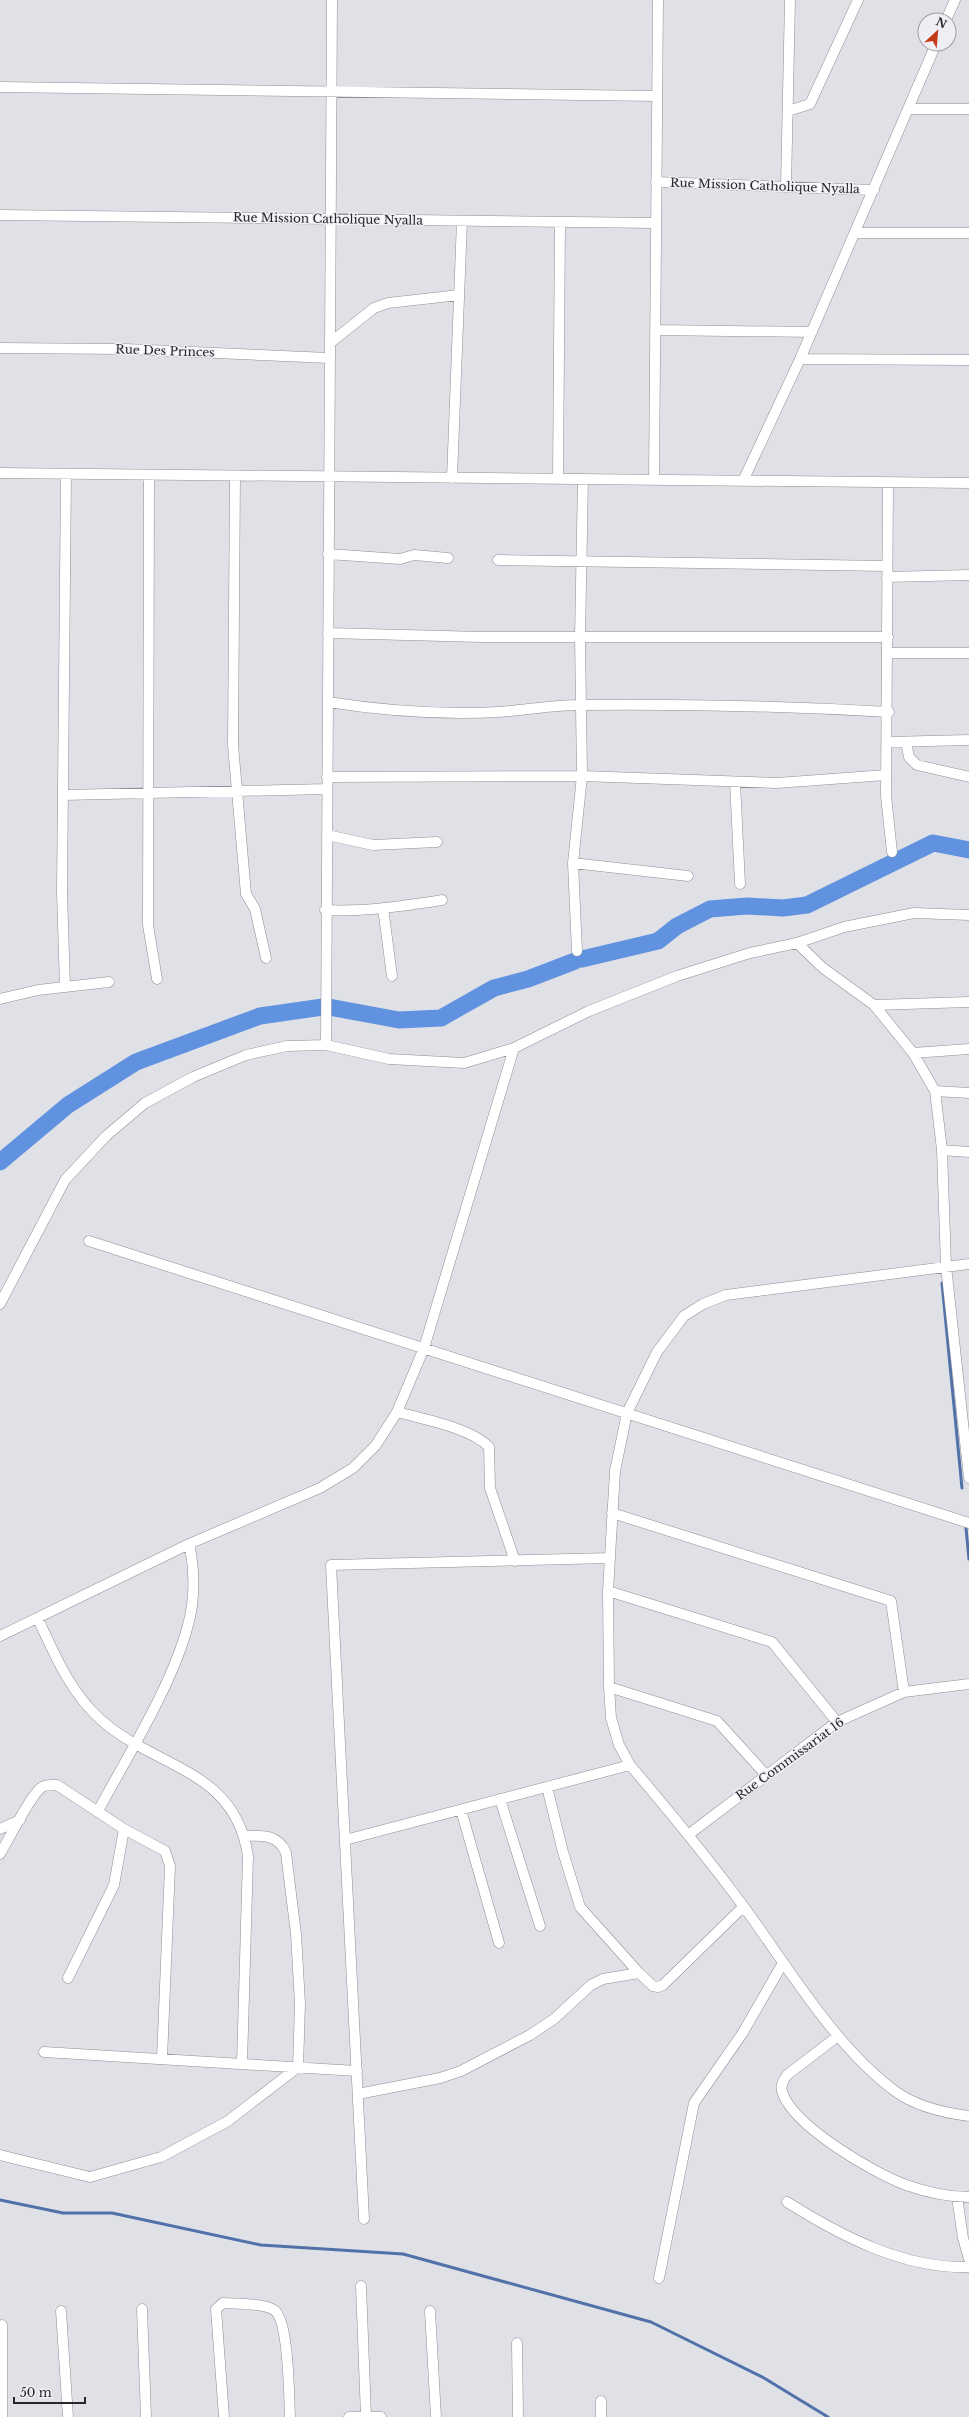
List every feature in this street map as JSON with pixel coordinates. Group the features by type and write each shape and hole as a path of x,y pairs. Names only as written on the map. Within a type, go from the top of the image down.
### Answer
{"street":[{"path":"326,1045 332,0"},
{"path":"654,480 658,0"},
{"path":"786,186 790,0"},
{"path":"788,111 810,104 858,0"},
{"path":"950,12 955,0"},
{"path":"743,481 800,360 933,52"},
{"path":"0,87 657,96"},
{"path":"908,109 969,109"},
{"name":"Rue Mission Catholique Nyalla","path":"656,182 874,190"},
{"name":"Rue Mission Catholique Nyalla","path":"0,215 656,223"},
{"path":"452,478 462,221"},
{"path":"558,479 560,222"},
{"path":"855,233 969,233"},
{"path":"330,343 374,308 388,303 459,295"},
{"path":"655,330 812,332"},
{"name":"Rue Des Princes","path":"0,348 125,349 330,358"},
{"path":"800,360 969,360"},
{"path":"0,473 969,484"},
{"path":"65,987 62,892 66,474"},
{"path":"149,475 148,925 157,979"},
{"path":"235,476 233,745 246,894 255,909 266,958"},
{"path":"577,951 574,863 582,776 580,637 583,479"},
{"path":"888,483 888,712 886,775 892,852"},
{"path":"328,554 400,559 414,555 448,558"},
{"path":"498,560 888,566"},
{"path":"887,577 969,575"},
{"path":"328,633 412,636 888,637"},
{"path":"888,653 969,653"},
{"path":"328,702 412,713 500,712 546,705 767,706 888,712"},
{"path":"887,742 969,740"},
{"path":"906,742 908,757 917,765 969,777"},
{"path":"327,777 582,776 777,783 886,775"},
{"path":"734,782 740,884"},
{"path":"64,795 237,790 327,790"},
{"path":"327,835 373,845 437,842"},
{"path":"574,863 688,876"},
{"path":"326,910 348,911 383,908 442,900"},
{"path":"383,908 392,976"},
{"path":"0,1304 65,1180 106,1136 146,1103 193,1077 246,1055 287,1046 326,1045 389,1059 464,1063 514,1048 589,1012 677,976 750,953 797,943 844,927 914,913 969,915"},
{"path":"797,943 823,968 874,1005 913,1053 935,1091 942,1150 946,1266 969,1478"},
{"path":"0,999 38,990 108,982"},
{"path":"874,1005 969,1002"},
{"path":"0,1636 38,1619 189,1544 320,1488 353,1468 376,1445 397,1412 424,1348 514,1048"},
{"path":"913,1053 969,1049"},
{"path":"935,1091 969,1093"},
{"path":"942,1150 969,1152"},
{"path":"89,1241 969,1523"},
{"path":"969,1264 726,1295 703,1304 684,1316 657,1352 627,1413 615,1471 608,1590 609,1687 611,1718 619,1745 630,1765 688,1835 743,1906 783,1963 838,2036 896,2092 922,2105 969,2116"},
{"path":"397,1412 483,1440 489,1447 490,1488 515,1560"},
{"path":"612,1513 891,1601 904,1692"},
{"path":"98,1811 135,1744 171,1673 188,1625 192,1597 192,1557 189,1544"},
{"path":"364,2219 331,1565 610,1558"},
{"path":"608,1590 772,1642 837,1722"},
{"path":"38,1619 67,1680 80,1698 100,1720 135,1744 206,1783 227,1801 245,1836 248,1856 242,2064"},
{"name":"Rue Commissariat 16","path":"688,1835 837,1722 904,1692 969,1684"},
{"path":"609,1687 717,1721 766,1775"},
{"path":"345,1840 630,1765"},
{"path":"0,1854 41,1787 57,1785 124,1829 158,1846 168,1856 170,1866 162,2059"},
{"path":"547,1787 563,1852 580,1907 639,1973 653,1986 658,1987 663,1985 743,1906"},
{"path":"500,1800 540,1926"},
{"path":"461,1810 499,1943"},
{"path":"0,1829 20,1820"},
{"path":"68,1978 114,1885 124,1829"},
{"path":"245,1836 258,1836 277,1840 283,1844 286,1853 296,1934 300,2004 298,2067"},
{"path":"659,2278 694,2103 742,2034 783,1963"},
{"path":"358,2094 440,2078 461,2071 530,2035 554,2019 591,1985 603,1979 639,1973"},
{"path":"838,2036 787,2074 782,2083 782,2091 789,2104 799,2117 847,2155 906,2185 957,2197 969,2197"},
{"path":"44,2052 357,2071"},
{"path":"0,2155 90,2177 161,2157 228,2121 298,2067"},
{"path":"957,2197 963,2238 969,2258"},
{"path":"787,2202 818,2222 898,2256 933,2266 969,2267"},
{"path":"361,2286 366,2416"},
{"path":"224,2417 216,2309 223,2303 268,2307 276,2310 280,2317 287,2350 290,2417"},
{"path":"142,2309 146,2417"},
{"path":"61,2311 68,2417"},
{"path":"430,2311 436,2417"},
{"path":"2,2325 2,2417"},
{"path":"517,2343 518,2417"},
{"path":"601,2400 602,2417"},
{"path":"350,2417 381,2417"}],"waterway":[{"path":"582,959 658,941 677,926 710,909 747,906 783,908 807,905 933,843 969,850"},
{"path":"329,1007 399,1020 441,1018 494,988 528,979 575,961"},
{"path":"0,1162 68,1105 136,1062 260,1016 323,1007"},
{"path":"942,1283 962,1488"},
{"path":"966,1528 969,1559"},
{"path":"0,2200 63,2213 112,2213 261,2245 403,2254 651,2322 764,2378 828,2417"}]}
